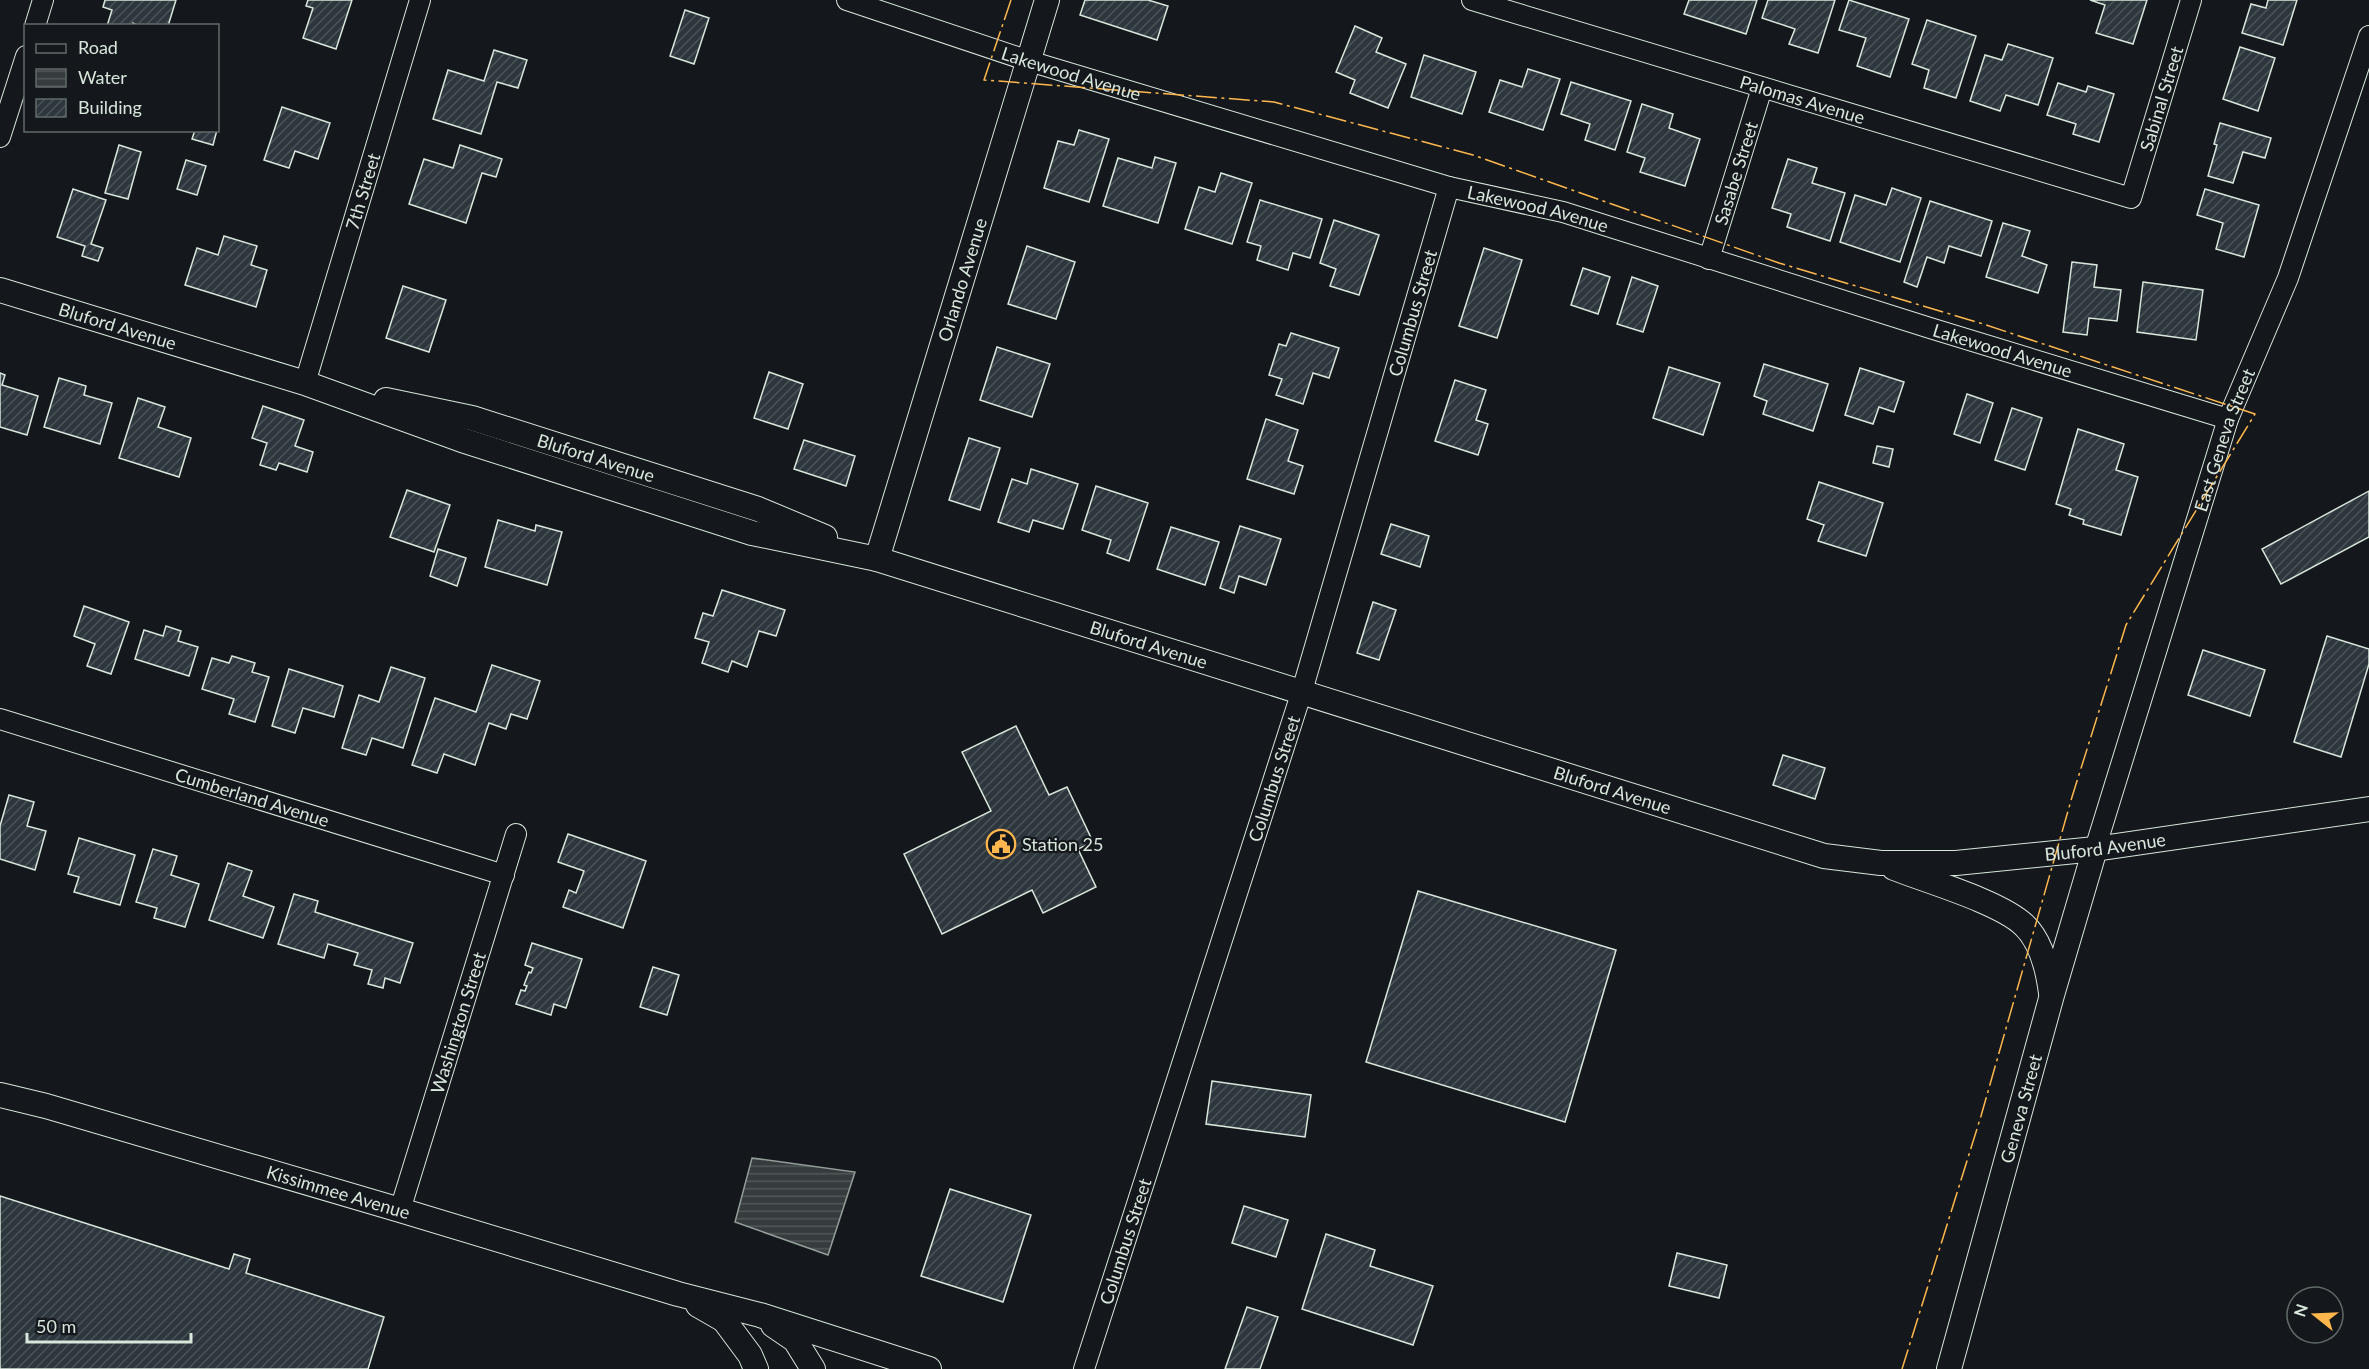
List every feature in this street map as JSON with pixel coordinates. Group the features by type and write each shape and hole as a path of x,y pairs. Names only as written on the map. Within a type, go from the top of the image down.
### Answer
{"street":[{"path":"36,24 43,0"},
{"name":"7th Street","path":"305,383 420,0"},
{"name":"Lakewood Avenue","path":"847,0 1029,61 1449,187 1563,212 2228,419"},
{"name":"Orlando Avenue","path":"877,559 1047,0"},
{"name":"Palomas Avenue","path":"1472,0 2132,198"},
{"name":"Sabinal Street","path":"2132,198 2191,0"},
{"name":"East Geneva Street","path":"2095,849 2228,419 2288,278 2369,36"},
{"path":"0,137 24,62"},
{"name":"Sasabe Street","path":"1709,259 1761,88"},
{"name":"Columbus Street","path":"1084,1369 1302,691 1449,187"},
{"name":"Bluford Avenue","path":"0,290 305,383 462,440 752,533 877,559 1824,856 1881,863 1956,863 2095,849 2369,809"},
{"name":"Cumberland Avenue","path":"0,719 504,875"},
{"name":"Washington Street","path":"400,1210 516,834"},
{"name":"Geneva Street","path":"1948,1369 2095,849"},
{"path":"1881,863 1992,906 2025,926 2037,943 2048,971 2052,995"},
{"name":"Kissimmee Avenue","path":"0,1095 46,1106 678,1294 760,1315 929,1369"},
{"name":"Kissimmee Avenue","path":"678,1294 724,1320 750,1355 756,1369"},
{"path":"760,1315 795,1340 813,1369"}],"water":[{"path":"752,1158 855,1172 828,1255 735,1222"}],"building":[{"path":"105,0 176,0 169,24 108,24 112,10 103,7"},
{"path":"308,0 352,0 336,49 303,38 313,8 306,6"},
{"path":"1085,0 1148,0 1168,6 1157,40 1080,15"},
{"path":"1689,0 1757,0 1746,34 1684,14"},
{"path":"1768,0 1835,0 1818,53 1789,44 1795,29 1762,18"},
{"path":"1849,0 1909,19 1890,77 1857,66 1866,38 1839,30"},
{"path":"2090,0 2147,0 2133,44 2096,33 2105,5"},
{"path":"2268,0 2297,0 2283,45 2242,33 2251,4 2266,8"},
{"path":"685,10 709,18 694,64 670,56"},
{"path":"1927,20 1976,36 1956,98 1924,88 1929,70 1912,64"},
{"path":"1355,26 1382,38 1376,52 1406,64 1388,108 1350,93 1355,80 1336,72"},
{"path":"2008,44 2053,58 2038,105 2006,95 2000,111 1970,101 1985,55 2002,60"},
{"path":"2240,47 2275,58 2258,111 2223,99"},
{"path":"494,50 527,60 518,88 497,82 481,134 433,119 448,70 484,81"},
{"path":"1424,55 1476,72 1462,114 1411,97"},
{"path":"1528,69 1560,79 1543,130 1489,112 1500,80 1522,87"},
{"path":"1571,82 1631,101 1615,150 1585,140 1590,124 1561,114"},
{"path":"2058,83 2086,92 2088,86 2114,94 2099,142 2073,134 2076,124 2047,115"},
{"path":"1642,104 1673,114 1669,128 1700,139 1685,186 1640,172 1645,158 1627,152"},
{"path":"282,107 330,123 318,159 295,151 289,168 264,160"},
{"path":"2220,123 2271,138 2265,158 2243,152 2233,183 2208,176 2217,145 2214,144"},
{"path":"1079,130 1109,139 1089,202 1044,188 1058,141 1074,145"},
{"path":"194,132 216,132 213,145 192,139"},
{"path":"119,145 141,152 128,199 105,193"},
{"path":"460,145 502,159 496,177 482,173 466,223 409,204 424,159 453,168"},
{"path":"1155,157 1176,163 1158,223 1103,206 1118,158 1152,168"},
{"path":"1788,159 1817,168 1812,183 1845,193 1830,241 1787,227 1791,214 1772,208"},
{"path":"186,160 206,166 197,195 177,189"},
{"path":"1221,173 1252,183 1232,244 1185,229 1199,187 1215,192"},
{"path":"1892,188 1921,198 1900,262 1840,242 1855,195 1886,205"},
{"path":"73,189 106,200 91,244 103,248 98,261 82,256 85,246 57,237"},
{"path":"2205,189 2259,205 2244,257 2216,249 2223,223 2197,215"},
{"path":"1260,200 1322,219 1310,258 1293,253 1288,270 1257,260 1261,246 1247,242"},
{"path":"1930,201 1992,221 1981,256 1949,246 1944,263 1927,257 1917,287 1904,282"},
{"path":"1334,220 1379,235 1359,295 1330,286 1336,269 1320,263"},
{"path":"2003,223 2030,231 2022,256 2047,265 2038,293 1986,277"},
{"path":"224,236 257,246 251,265 267,270 256,307 185,285 197,248 218,255"},
{"path":"1027,246 1075,262 1056,319 1008,304"},
{"path":"1484,248 1522,260 1497,338 1459,326"},
{"path":"2072,262 2097,265 2094,287 2121,290 2117,321 2089,318 2087,335 2063,332"},
{"path":"1583,268 1610,277 1598,314 1571,305"},
{"path":"1632,277 1658,286 1643,332 1617,324"},
{"path":"2143,282 2203,290 2196,340 2137,332"},
{"path":"403,286 446,300 429,352 386,338"},
{"path":"1291,333 1339,348 1329,378 1313,373 1303,404 1276,395 1282,379 1269,375 1279,344 1286,346"},
{"path":"997,347 1050,364 1032,417 980,400"},
{"path":"1764,364 1828,384 1813,431 1763,414 1767,401 1754,396"},
{"path":"1669,367 1720,383 1703,435 1653,418"},
{"path":"1860,368 1904,382 1894,412 1879,407 1873,424 1845,415"},
{"path":"769,372 803,384 788,429 754,418"},
{"path":"0,373 5,375 2,385 38,396 27,435 0,427"},
{"path":"59,378 86,386 84,395 112,403 100,444 44,427"},
{"path":"1455,380 1486,390 1476,420 1488,424 1478,455 1435,441"},
{"path":"1967,394 1993,403 1980,443 1954,434"},
{"path":"138,398 165,407 158,427 191,438 179,477 119,458"},
{"path":"263,406 304,420 295,446 313,452 307,472 279,463 276,470 260,465 267,443 252,438"},
{"path":"2012,408 2042,418 2025,470 1995,460"},
{"path":"1266,419 1298,430 1288,461 1303,466 1294,494 1247,479"},
{"path":"2078,429 2124,444 2116,470 2138,477 2121,535 2083,524 2084,520 2069,515 2071,509 2056,504"},
{"path":"969,438 1000,448 980,510 949,500"},
{"path":"804,440 855,456 846,486 794,469"},
{"path":"1877,446 1893,449 1889,467 1873,463"},
{"path":"1031,469 1078,484 1063,529 1033,520 1029,532 998,522 1012,479 1027,484"},
{"path":"1819,482 1883,503 1866,556 1818,541 1824,525 1807,519"},
{"path":"1096,486 1148,503 1129,561 1107,553 1111,540 1082,530"},
{"path":"407,490 450,505 434,552 390,537"},
{"path":"2369,491 2369,537 2281,584 2262,549"},
{"path":"498,520 535,531 536,525 562,532 547,585 485,567"},
{"path":"1391,524 1429,536 1420,567 1381,554"},
{"path":"1240,526 1281,539 1266,585 1239,576 1234,593 1220,588"},
{"path":"1171,527 1219,542 1205,585 1157,569"},
{"path":"438,549 466,558 457,586 430,576"},
{"path":"722,590 785,610 776,636 759,631 747,667 732,661 728,672 702,663 709,642 695,638 703,613 713,616"},
{"path":"1373,602 1396,610 1379,660 1357,653"},
{"path":"84,606 129,622 111,674 87,666 95,644 74,636"},
{"path":"166,626 181,631 178,641 198,647 189,676 135,659 144,630 163,636"},
{"path":"2327,636 2369,649 2369,664 2341,757 2294,742"},
{"path":"2203,650 2265,670 2250,716 2188,695"},
{"path":"232,656 255,663 252,672 269,677 255,722 229,714 234,699 202,689 212,658 229,663"},
{"path":"492,665 540,681 527,719 511,714 506,729 489,723 475,765 444,754 437,773 412,765 435,698 476,712"},
{"path":"391,667 425,678 403,748 372,738 366,755 342,748 359,695 379,702"},
{"path":"289,669 343,686 334,717 303,708 295,733 272,726"},
{"path":"1016,726 1049,795 1067,787 1093,842 1078,849 1096,887 1043,913 1032,890 942,934 904,854 991,811 962,752"},
{"path":"1783,755 1825,768 1815,799 1773,785"},
{"path":"9,795 34,802 27,826 46,831 35,870 0,859 0,826"},
{"path":"568,834 646,861 623,928 563,907 569,890 576,893 584,871 558,862"},
{"path":"79,838 135,855 120,905 74,892 79,877 68,874"},
{"path":"153,849 177,856 171,875 199,884 185,927 154,918 157,908 136,902"},
{"path":"228,863 252,871 243,896 274,907 263,938 209,920"},
{"path":"1418,891 1616,950 1565,1122 1366,1062"},
{"path":"294,894 318,901 315,912 413,943 400,983 385,978 383,988 368,984 372,970 354,965 358,953 328,944 324,958 278,944"},
{"path":"532,943 582,959 566,1008 554,1004 551,1015 516,1004 521,990 525,991 527,986 524,985 533,968 525,965"},
{"path":"653,967 679,975 667,1015 640,1007"},
{"path":"1212,1081 1311,1095 1305,1137 1206,1124"},
{"path":"950,1189 1031,1215 1003,1302 921,1276"},
{"path":"0,1196 229,1269 234,1254 250,1259 246,1273 384,1317 368,1369 0,1369"},
{"path":"1244,1206 1288,1220 1276,1257 1232,1243"},
{"path":"1326,1234 1375,1250 1370,1266 1433,1286 1413,1345 1302,1309"},
{"path":"1677,1253 1727,1265 1719,1298 1669,1286"},
{"path":"1247,1307 1278,1317 1260,1369 1225,1369"}],"power":[{"path":"1011,0 984,80 1274,102 1473,155 1779,263 1980,323 2255,414 2126,625 2072,797 1981,1116 1902,1369"}],"place":[{"name":"Station 25","path":"1001,844"}]}
